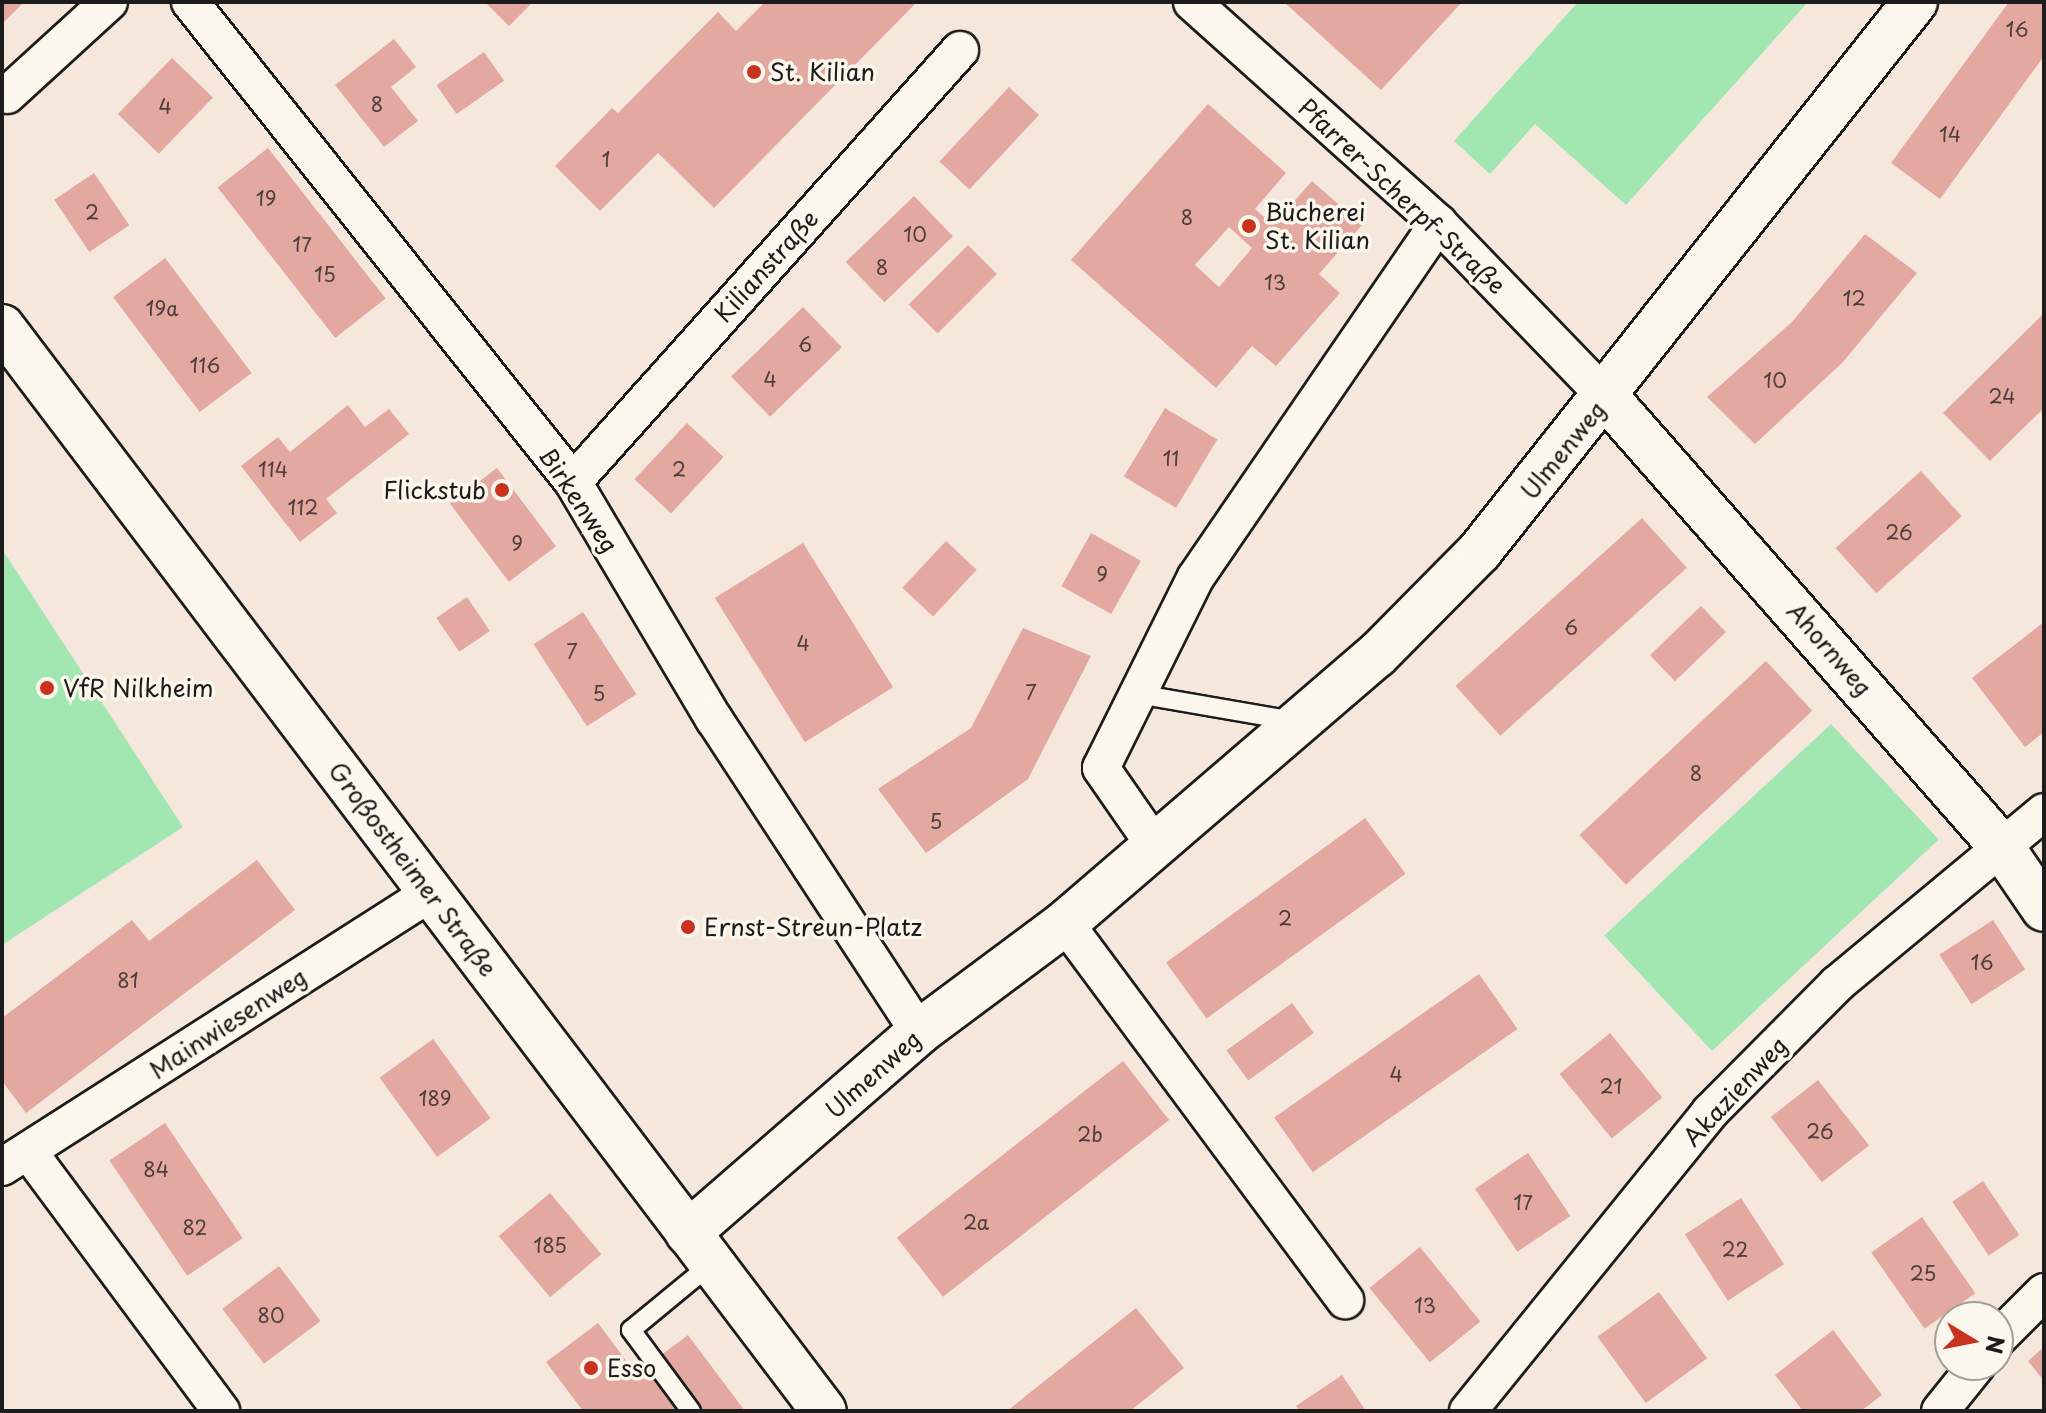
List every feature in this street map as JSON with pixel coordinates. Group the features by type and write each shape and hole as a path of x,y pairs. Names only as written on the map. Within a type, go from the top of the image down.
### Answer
{"street":[{"path":"7,95 109,2"},
{"name":"Birkenweg","path":"190,2 573,482 714,719 919,1032"},
{"name":"Pfarrer-Scherpf-Straße","path":"1192,2 1438,223 1606,397"},
{"name":"Ulmenweg","path":"700,1248 919,1032 1065,923 1303,723 1479,552 1606,397 1915,2"},
{"name":"Kilianstraße","path":"573,482 960,50"},
{"path":"1155,846 1101,768 1196,577 1438,223"},
{"name":"Großostheimer Straße","path":"2,327 822,1410"},
{"name":"Ahornweg","path":"1606,397 2001,846 2044,909"},
{"name":"Akazienweg","path":"1468,1411 1710,1112 1837,984 2044,812"},
{"name":"Mainwiesenweg","path":"221,1411 15,1159 429,894"},
{"path":"1065,923 1345,1300"},
{"path":"2014,1322 2044,1292"},
{"path":"1940,1411 1964,1381"}],"lane":[{"path":"1137,694 1303,723"},
{"path":"691,1411 631,1330 700,1248"}],"green space":[{"path":"1578,2 1808,2 1626,205 1535,124 1490,174 1454,141"},
{"name":"VfR Nilkheim","path":"2,549 183,827 2,945"},
{"path":"1831,724 1939,840 1712,1051 1604,935"}],"building":[{"path":"2,2 24,2 2,24"},
{"path":"485,2 533,2 509,26"},
{"name":"St. Kilian","path":"765,2 917,2 714,208 658,153 600,211 555,166 612,108 618,113 718,12 736,31"},
{"path":"1284,2 1462,2 1381,90"},
{"path":"2009,2 2044,2 2044,56 1940,199 1891,163"},
{"path":"394,39 416,67 391,87 418,121 384,147 335,85"},
{"path":"484,52 504,81 457,114 436,85"},
{"path":"172,58 213,98 159,154 118,114"},
{"path":"1009,87 1039,115 969,190 939,162"},
{"path":"1208,104 1286,173 1255,209 1273,225 1312,181 1362,225 1319,274 1340,293 1276,366 1252,346 1216,388 1071,260","holes":["1229,227 1252,248 1219,287 1195,265"]},
{"path":"268,148 386,299 335,338 218,187"},
{"path":"94,173 129,225 89,252 54,200"},
{"path":"914,196 953,236 885,302 846,262"},
{"path":"1865,234 1917,273 1843,362 1755,444 1707,397 1792,322"},
{"path":"968,245 997,274 938,333 909,304"},
{"path":"165,258 252,373 200,412 113,297"},
{"path":"803,307 842,347 770,417 731,376"},
{"path":"2044,313 2044,408 1990,461 1943,413"},
{"path":"348,405 365,427 389,409 409,434 326,499 337,513 300,542 241,466 278,437 290,452"},
{"path":"1165,408 1217,439 1176,508 1124,477"},
{"path":"687,423 724,457 671,513 634,479"},
{"path":"497,468 556,546 509,582 450,504"},
{"path":"1921,471 1962,516 1876,593 1836,548"},
{"path":"1642,518 1687,568 1500,736 1455,686"},
{"path":"1091,533 1141,561 1111,614 1061,586"},
{"path":"946,541 977,570 933,616 902,588"},
{"path":"803,543 893,687 805,742 715,598"},
{"path":"467,597 490,631 459,652 436,618"},
{"path":"1701,606 1726,632 1675,681 1650,655"},
{"path":"583,612 636,694 587,726 534,644"},
{"path":"2044,622 2044,732 2025,747 1972,678"},
{"path":"1023,628 1091,656 1028,779 926,853 878,789 971,728"},
{"path":"1766,661 1812,711 1626,885 1580,835"},
{"path":"1365,818 1406,874 1207,1018 1166,963"},
{"path":"257,860 295,910 26,1113 2,1081 2,1018 132,920 149,941"},
{"path":"1993,920 2025,969 1971,1004 1939,955"},
{"path":"1479,974 1517,1029 1313,1172 1274,1117"},
{"path":"1292,1003 1314,1033 1248,1081 1226,1051"},
{"path":"1610,1033 1662,1098 1612,1138 1559,1074"},
{"path":"433,1039 491,1118 437,1157 380,1078"},
{"path":"1123,1061 1169,1120 943,1297 897,1238"},
{"path":"1818,1080 1869,1145 1822,1182 1771,1117"},
{"path":"165,1123 243,1238 187,1276 109,1160"},
{"path":"1528,1153 1570,1216 1517,1252 1475,1189"},
{"path":"1983,1181 2019,1235 1989,1256 1952,1202"},
{"path":"550,1193 601,1254 550,1297 499,1236"},
{"path":"1741,1198 1784,1264 1728,1301 1685,1234"},
{"path":"1922,1217 1975,1293 1964,1301 1934,1301 1934,1322 1925,1329 1871,1253"},
{"path":"1420,1247 1480,1322 1430,1363 1369,1288"},
{"path":"279,1266 321,1321 264,1364 222,1309"},
{"path":"1659,1292 1707,1358 1646,1403 1598,1337"},
{"path":"1136,1308 1184,1368 1130,1411 1007,1411"},
{"path":"598,1323 636,1374 688,1335 745,1411 583,1411 546,1362"},
{"path":"1833,1330 1882,1395 1861,1411 1803,1411 1775,1375"},
{"path":"2044,1347 2044,1381 2028,1361"},
{"path":"1342,1375 1366,1411 1299,1411 1296,1406"}],"place":[{"name":"St. Kilian","path":"754,72"},
{"name":"Bücherei St. Kilian","path":"1249,226"},
{"name":"Flickstub","path":"502,490"},
{"name":"VfR Nilkheim","path":"47,688"},
{"name":"Ernst-Streun-Platz","path":"688,927"},
{"name":"Esso","path":"591,1368"}]}
